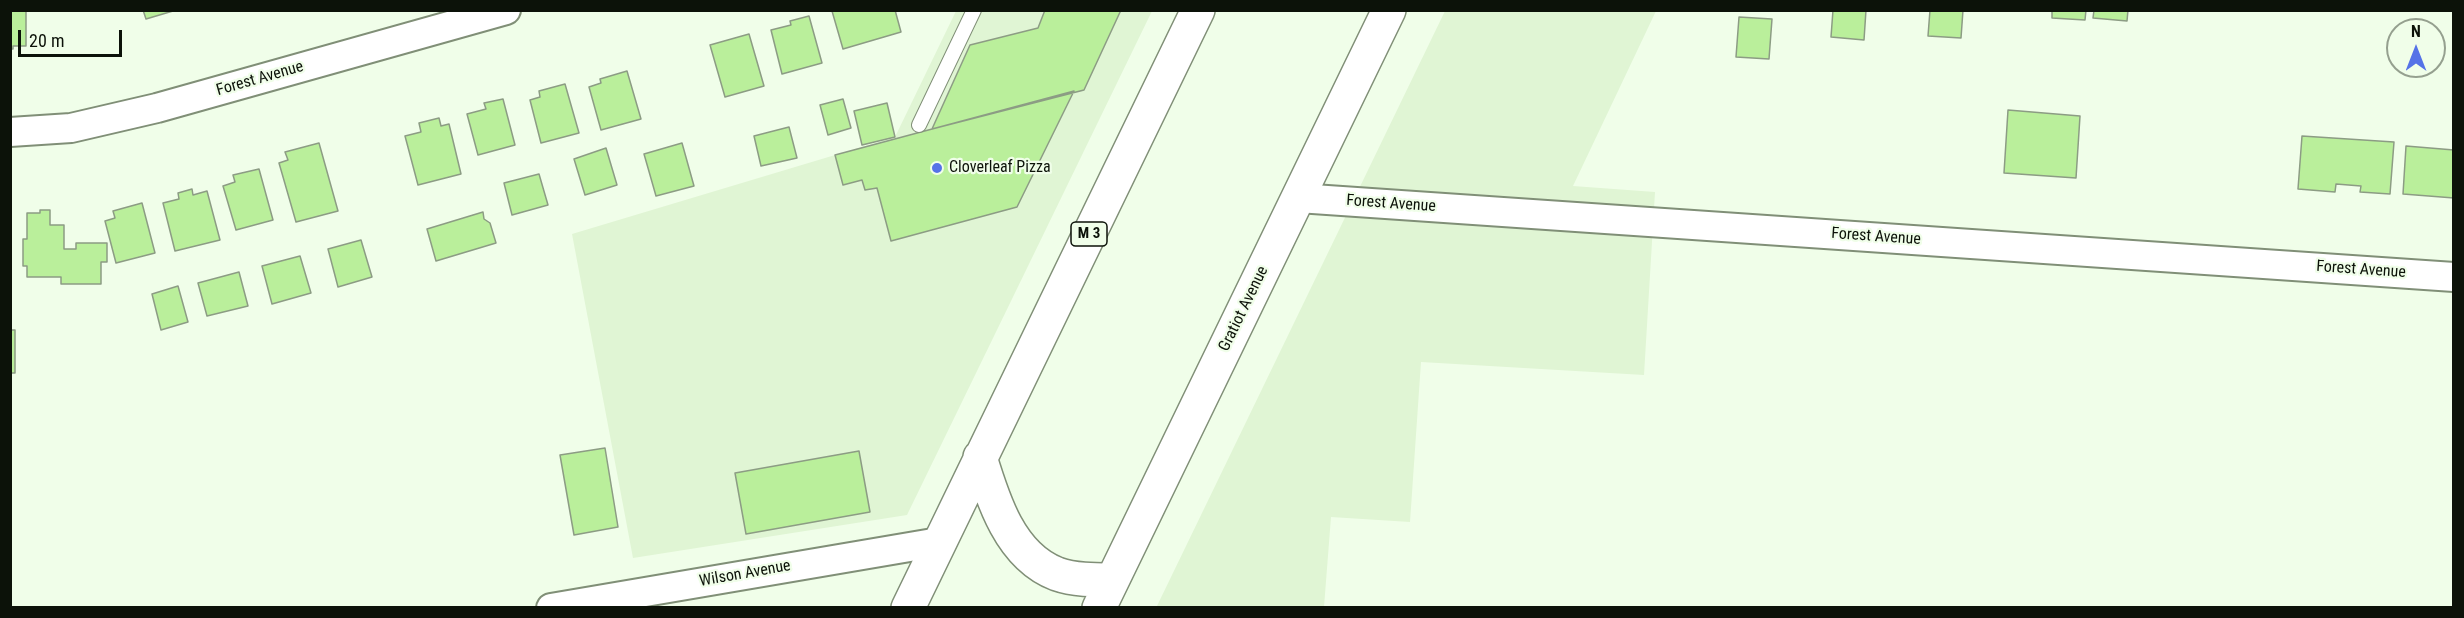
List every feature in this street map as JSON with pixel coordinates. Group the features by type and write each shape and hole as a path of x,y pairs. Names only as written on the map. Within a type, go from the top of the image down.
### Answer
{"main road":[{"name":"M 3","path":"908,608 1198,10"},
{"name":"Gratiot Avenue","path":"1105,594 1389,10"},
{"path":"980,457 993,498 1005,524 1020,546 1037,562 1056,573 1080,579 1105,594"}],"street":[{"name":"Forest Avenue","path":"10,132 71,128 157,108 506,10"},
{"name":"Forest Avenue","path":"1298,198 2454,277"},
{"name":"Wilson Avenue","path":"551,608 599,603 939,542"}],"lane":[{"path":"919,125 974,10"}],"shaded area":[{"path":"956,11 1152,11 907,515 633,558 572,234 895,137"},
{"path":"1445,11 1656,11 1573,186 1655,192 1644,375 1421,362 1410,522 1331,517 1324,607 1156,608"}],"building":[{"path":"10,10 26,10 26,46 13,46 13,49 10,49"},
{"path":"143,10 173,10 173,11 146,19"},
{"path":"895,10 901,32 843,49 832,11"},
{"path":"1045,10 1121,10 1084,90 932,129 970,45 1038,28"},
{"path":"1833,10 1866,10 1864,40 1831,37"},
{"path":"1930,10 1963,10 1961,38 1928,36"},
{"path":"2052,10 2086,10 2085,20 2052,18"},
{"path":"2094,10 2128,10 2127,21 2093,18"},
{"path":"809,16 822,63 782,74 771,30 791,25 790,21"},
{"path":"1739,17 1772,19 1769,59 1736,57"},
{"path":"749,34 764,86 725,97 710,45"},
{"path":"627,71 641,119 601,130 589,87 601,83 600,79"},
{"path":"565,84 579,133 541,143 530,100 540,97 539,91"},
{"name":"Cloverleaf Pizza","path":"1074,91 1017,207 891,241 877,188 865,190 862,180 843,185 835,155"},
{"path":"503,99 515,145 478,155 467,114 486,109 484,103"},
{"path":"843,99 851,128 828,135 820,105"},
{"path":"887,103 895,137 862,145 854,111"},
{"path":"2008,110 2080,116 2076,178 2004,173"},
{"path":"439,118 441,126 449,124 461,174 418,185 405,136 421,132 419,123"},
{"path":"789,127 797,158 761,166 754,136"},
{"path":"2302,136 2394,142 2390,194 2360,192 2361,186 2336,184 2335,192 2298,189"},
{"path":"319,143 338,211 296,222 279,163 288,160 285,152"},
{"path":"682,143 694,186 656,196 644,154"},
{"path":"2406,146 2454,150 2454,198 2403,194"},
{"path":"606,148 617,185 585,195 574,159"},
{"path":"259,169 273,220 236,230 223,186 235,182 233,175"},
{"path":"539,174 548,205 512,215 504,183"},
{"path":"192,189 193,195 207,191 220,240 175,251 163,203 179,199 178,193"},
{"path":"142,203 155,253 116,263 105,221 115,218 113,211"},
{"path":"40,210 50,210 50,225 64,225 64,249 76,249 76,243 107,243 107,262 101,262 101,284 61,284 61,277 27,277 27,266 23,266 23,239 27,239 27,213 40,213"},
{"path":"483,212 484,219 490,223 496,243 436,261 427,229"},
{"path":"361,240 372,277 338,287 328,249"},
{"path":"300,256 311,293 272,304 262,266"},
{"path":"239,272 248,306 207,316 198,283"},
{"path":"178,286 188,322 161,330 152,294"},
{"path":"10,330 15,330 15,373 10,373"},
{"path":"605,448 618,527 574,535 560,455"},
{"path":"859,451 870,512 746,534 735,473"}],"place":[{"name":"Cloverleaf Pizza","path":"937,168"}]}
